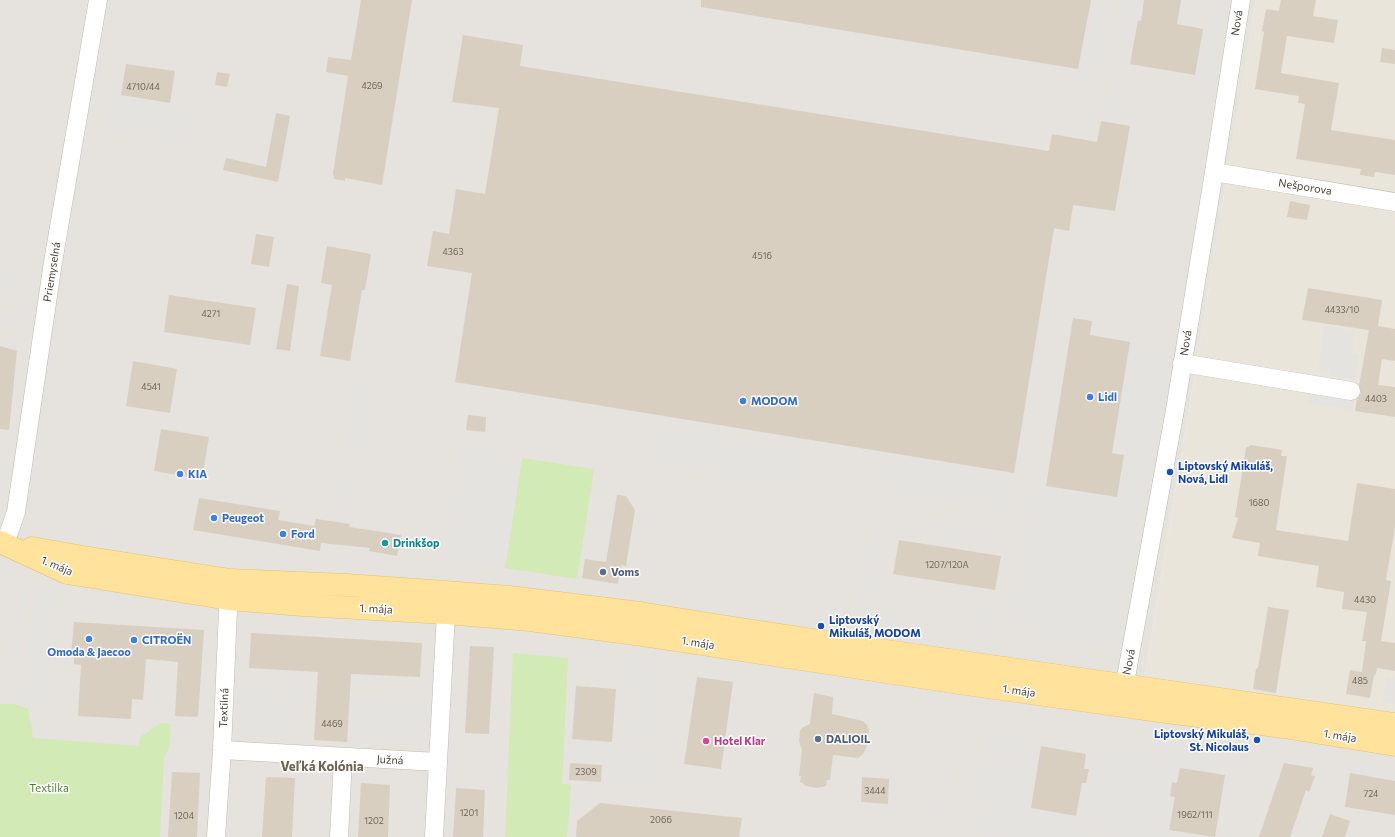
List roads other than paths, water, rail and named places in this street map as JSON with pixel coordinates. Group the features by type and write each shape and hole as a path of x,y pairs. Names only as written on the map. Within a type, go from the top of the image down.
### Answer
{"main road":[{"name":"1. mája","path":"3,543 67,573 229,589 303,605 446,613 530,620 643,635 941,681 1284,727 1395,745"},
{"name":"1. mája","path":"229,589 346,585 509,597 640,613 893,652 1125,684 1169,692 1395,724"}],"street":[{"name":"Priemyselná","path":"3,543 16,512 53,262 98,0"},
{"name":"Nová","path":"1121,706 1182,363 1241,0"},
{"name":"Nešporova","path":"1214,172 1395,202"},
{"path":"1182,363 1351,391"},
{"name":"Textilná","path":"216,837 222,750 229,589"},
{"path":"434,837 446,613"},
{"name":"Južná","path":"222,750 343,758 438,762"},
{"path":"339,837 343,758"}],"place":[{"name":"Lidl","path":"1090,397"},
{"name":"MODOM","path":"743,401"},
{"name":"Liptovský Mikuláš, Nová, Lidl","path":"1170,472"},
{"name":"KIA","path":"180,474"},
{"name":"Peugeot","path":"214,518"},
{"name":"Ford","path":"283,534"},
{"name":"Drinkšop","path":"385,543"},
{"name":"Voms","path":"603,572"},
{"name":"Liptovský Mikuláš, MODOM","path":"821,626"},
{"name":"Omoda & Jaecoo","path":"89,639"},
{"name":"CITROËN","path":"134,640"},
{"name":"DALIOIL","path":"818,739"},
{"name":"Liptovský Mikuláš, St. Nicolaus","path":"1257,740"},
{"name":"Hotel Klar","path":"706,741"}],"district":[{"name":"Veľká Kolónia","path":"322,767"}],"park label":[{"name":"Textilka","path":"49,788"}]}
